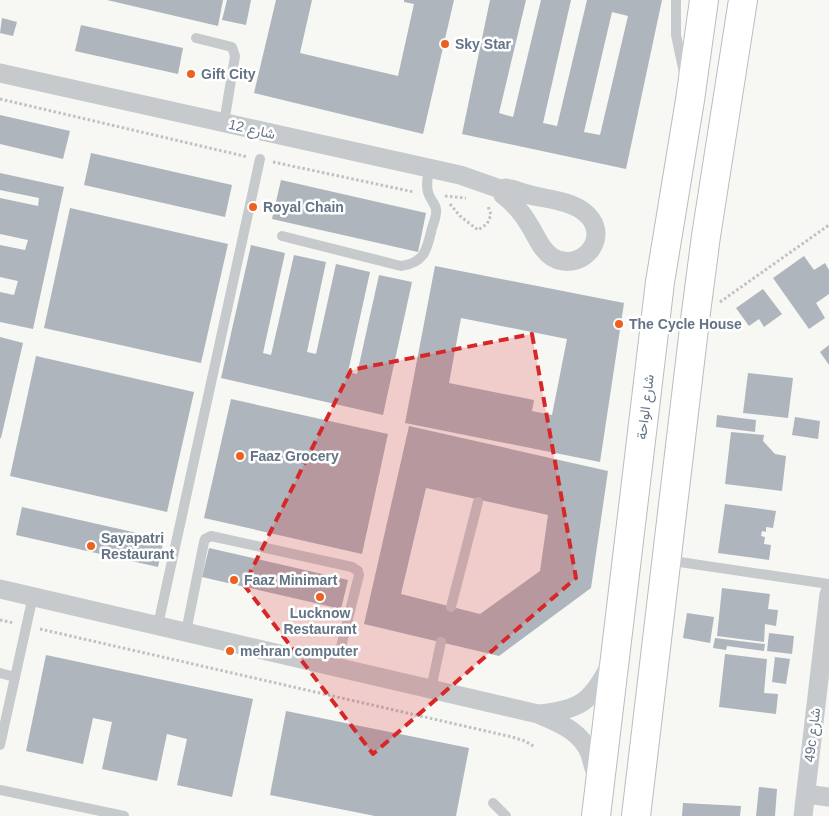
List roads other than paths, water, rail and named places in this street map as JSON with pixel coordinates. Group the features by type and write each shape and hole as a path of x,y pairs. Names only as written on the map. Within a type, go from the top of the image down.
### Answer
{"street":[{"name":"شارع الواحة","path":"596,816 660,282 690,100 704,0"},
{"path":"636,816 695,320 742,0"},
{"name":"شارع 12","path":"0,73 473,178 503,190 508,188 570,205 581,210 591,219 595,231 594,243 588,254 577,261 565,262 545,252 522,214 503,194 503,190"},
{"path":"0,589 538,714 569,728 578,736 590,754 599,782"},
{"name":"49c شارع","path":"803,816 829,594"},
{"path":"538,714 566,710 579,705 591,696 600,685 616,655"},
{"path":"806,794 829,797"}],"lane":[{"path":"676,0 676,35 690,100"},
{"path":"196,38 232,47 235,56 224,123"},
{"path":"158,626 260,159"},
{"path":"282,236 401,266 417,262 424,255 427,248 436,214 435,206 428,195 426,186 430,169"},
{"path":"451,606 478,502"},
{"path":"186,632 204,542 208,537 211,536 352,567 358,571 359,575 336,667"},
{"path":"666,560 829,584"},
{"path":"0,745 32,596"},
{"path":"430,689 441,642"},
{"path":"0,673 15,676"},
{"path":"0,790 124,816"},
{"path":"493,803 506,816"}],"place":[{"name":"Sky Star","path":"445,44"},
{"name":"Gift City","path":"191,74"},
{"name":"Royal Chain","path":"253,207"},
{"name":"The Cycle House","path":"619,324"},
{"name":"Faaz Grocery","path":"240,456"},
{"name":"Sayapatri Restaurant","path":"91,546"},
{"name":"Faaz Minimart","path":"234,580"},
{"name":"Lucknow Restaurant","path":"320,597"},
{"name":"mehran computer","path":"230,651"}]}
